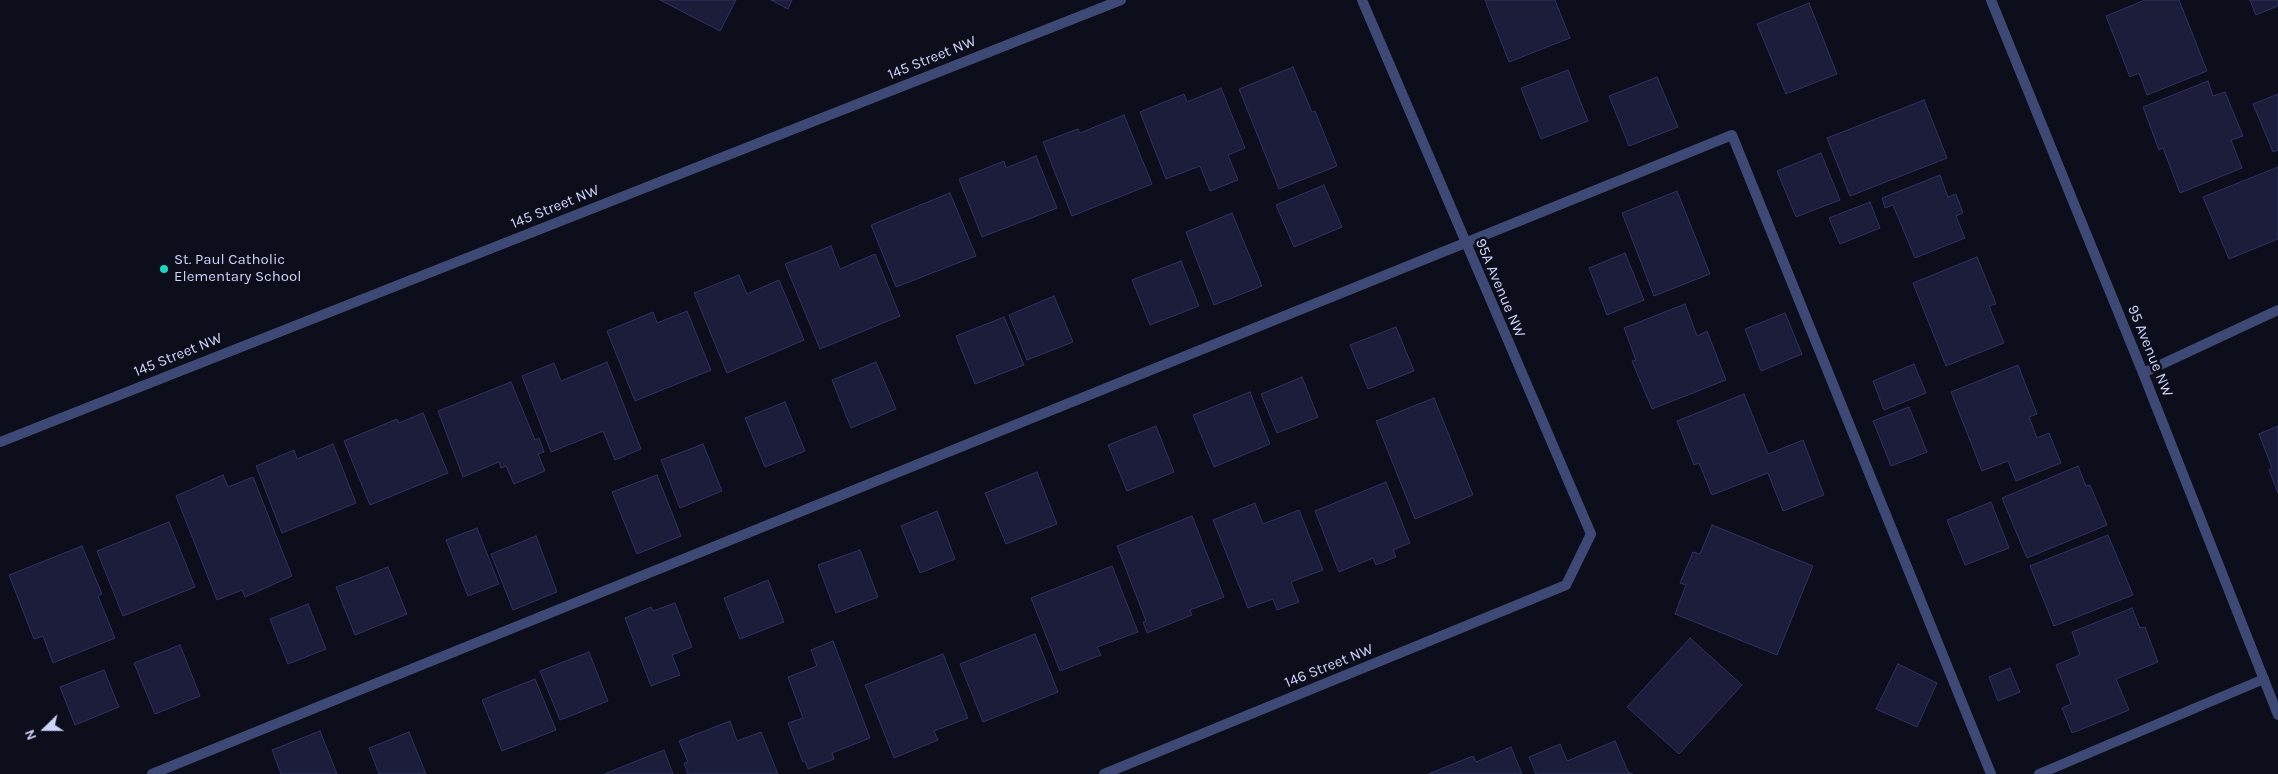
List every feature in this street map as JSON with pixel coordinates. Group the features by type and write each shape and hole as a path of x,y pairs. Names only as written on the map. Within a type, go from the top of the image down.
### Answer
{"street":[{"name":"145 Street NW","path":"0,442 1121,0"},
{"name":"95A Avenue NW","path":"1362,0 1464,244 1590,534 1566,586"},
{"name":"95 Avenue NW","path":"1991,0 2143,373 2278,715"},
{"path":"152,774 1732,135 1991,774"},
{"path":"2143,373 2278,310"},
{"name":"146 Street NW","path":"1104,774 1566,586"},
{"path":"2038,774 2264,679"}],"building":[{"path":"660,0 736,0 720,31"},
{"path":"771,0 792,0 788,9"},
{"path":"1485,0 1555,0 1570,38 1509,62"},
{"path":"2145,0 2179,0 2207,71 2147,95 2139,73 2130,77 2106,16"},
{"path":"2250,0 2278,0 2278,6 2256,15"},
{"path":"1809,3 1837,74 1786,94 1757,24"},
{"path":"1293,67 1312,112 1315,111 1337,166 1279,189 1239,89"},
{"path":"1568,70 1588,121 1541,139 1521,88"},
{"path":"1657,77 1678,127 1629,146 1609,96"},
{"path":"2208,81 2213,96 2225,92 2243,136 2231,140 2242,168 2180,193 2163,148 2159,150 2143,107"},
{"path":"1221,88 1245,148 1228,155 1238,180 1210,191 1200,166 1166,179 1140,112 1184,94 1187,102"},
{"path":"2278,94 2278,150 2273,152 2253,104"},
{"path":"1924,100 1947,158 1850,196 1827,138"},
{"path":"1124,115 1152,184 1072,216 1043,142 1078,129 1080,133"},
{"path":"1821,153 1840,200 1796,217 1777,171"},
{"path":"1036,156 1057,208 982,237 959,179 1004,161 1006,168"},
{"path":"2278,167 2278,239 2229,259 2203,197"},
{"path":"1940,175 1948,197 1956,194 1963,213 1956,216 1965,238 1915,258 1893,205 1885,208 1882,198"},
{"path":"1324,185 1342,227 1294,247 1276,205"},
{"path":"1677,191 1710,274 1654,296 1622,213"},
{"path":"950,193 976,256 896,287 871,225"},
{"path":"1870,202 1880,228 1840,244 1829,218"},
{"path":"1232,213 1262,286 1214,305 1186,232"},
{"path":"831,246 840,269 875,254 900,316 820,349 785,264"},
{"path":"1625,253 1644,300 1607,315 1589,268"},
{"path":"1977,257 1996,304 1989,306 2004,343 1946,366 1913,283"},
{"path":"1181,261 1199,306 1150,325 1132,280"},
{"path":"739,275 747,294 779,280 804,340 727,373 694,293"},
{"path":"1054,296 1073,342 1027,360 1009,315"},
{"path":"1685,304 1697,336 1707,331 1726,380 1652,409 1632,361 1636,360 1624,328"},
{"path":"687,311 711,370 635,401 607,331 653,312 657,323"},
{"path":"1785,313 1802,354 1761,371 1745,329"},
{"path":"1004,317 1024,365 975,384 956,336"},
{"path":"1396,327 1414,371 1368,389 1350,345"},
{"path":"607,362 641,449 615,460 603,431 551,452 522,376 554,363 561,381"},
{"path":"876,362 896,409 851,428 832,380"},
{"path":"1914,364 1926,393 1884,410 1873,381"},
{"path":"2018,365 2037,414 2029,417 2037,438 2049,433 2061,463 2016,481 2008,461 1982,471 1951,392"},
{"path":"1302,377 1318,417 1277,433 1261,394"},
{"path":"511,382 535,440 539,438 544,452 538,454 545,471 514,484 506,466 501,468 499,462 463,477 438,411"},
{"path":"1250,392 1270,444 1214,467 1193,415"},
{"path":"1744,394 1768,454 1803,440 1824,495 1783,511 1768,473 1712,495 1699,463 1694,465 1677,421"},
{"path":"1434,398 1473,495 1415,519 1376,421"},
{"path":"785,402 805,451 765,467 745,418"},
{"path":"1909,407 1927,452 1891,466 1873,421"},
{"path":"423,413 448,473 370,505 344,441 397,419 399,423"},
{"path":"1156,426 1174,472 1127,491 1108,445"},
{"path":"2278,426 2278,493 2269,470 2272,468 2259,434"},
{"path":"333,444 356,503 282,533 256,466 294,450 297,459"},
{"path":"703,444 722,491 680,508 661,460"},
{"path":"2078,466 2086,486 2090,485 2107,525 2027,558 2002,498"},
{"path":"1037,472 1057,524 1006,544 985,493"},
{"path":"223,475 228,487 253,477 292,576 245,597 242,590 217,600 176,496"},
{"path":"657,475 681,536 637,554 612,492"},
{"path":"1386,482 1410,543 1393,550 1396,557 1376,565 1373,558 1339,572 1315,511"},
{"path":"1991,502 2009,548 1965,565 1947,520"},
{"path":"1255,503 1263,524 1299,510 1323,570 1291,582 1299,602 1277,610 1273,599 1248,608 1213,520"},
{"path":"937,511 955,559 920,573 901,526"},
{"path":"1192,516 1224,597 1190,610 1192,615 1147,633 1143,622 1146,621 1117,546"},
{"path":"169,522 195,587 123,616 97,551"},
{"path":"1712,525 1813,566 1777,655 1675,614 1686,585 1680,583 1693,552 1700,554"},
{"path":"477,528 499,584 468,596 446,540"},
{"path":"2108,535 2133,595 2054,626 2030,566"},
{"path":"536,536 557,592 513,610 491,554"},
{"path":"82,546 102,594 98,596 115,638 53,663 43,636 34,639 9,575"},
{"path":"860,550 878,597 836,613 818,565"},
{"path":"1112,566 1138,632 1097,647 1101,655 1060,671 1031,598"},
{"path":"388,567 407,614 355,635 336,587"},
{"path":"768,580 784,622 740,639 724,598"},
{"path":"675,603 692,647 672,655 680,675 651,686 625,618 651,607 653,611"},
{"path":"308,604 326,649 288,664 270,619"},
{"path":"2132,608 2140,628 2145,627 2158,662 2116,679 2129,710 2072,733 2062,708 2071,704 2056,665 2080,655 2072,632"},
{"path":"1035,634 1058,692 983,722 960,664"},
{"path":"1690,638 1742,685 1679,754 1627,707"},
{"path":"833,641 870,738 832,753 834,759 808,769 805,761 803,762 788,723 803,718 788,677 817,666 811,650"},
{"path":"180,645 200,696 155,714 134,663"},
{"path":"589,652 608,701 560,720 540,671"},
{"path":"943,654 968,718 934,731 938,740 894,758 865,685"},
{"path":"1898,664 1937,683 1917,727 1876,709"},
{"path":"2010,668 2020,692 1998,701 1989,677"},
{"path":"104,670 119,707 75,725 60,687"},
{"path":"535,679 556,730 502,751 482,700"},
{"path":"730,721 737,741 761,732 778,774 688,774 684,763 688,762 679,741"},
{"path":"320,731 337,774 281,774 272,750"},
{"path":"409,732 426,774 379,774 369,748"},
{"path":"1615,741 1628,772 1633,774 1536,774 1529,757 1560,744 1567,761"},
{"path":"1511,747 1522,774 1428,774 1473,756 1476,762"},
{"path":"664,750 673,774 604,774"}],"place":[{"name":"St. Paul Catholic Elementary School","path":"164,269"}]}
